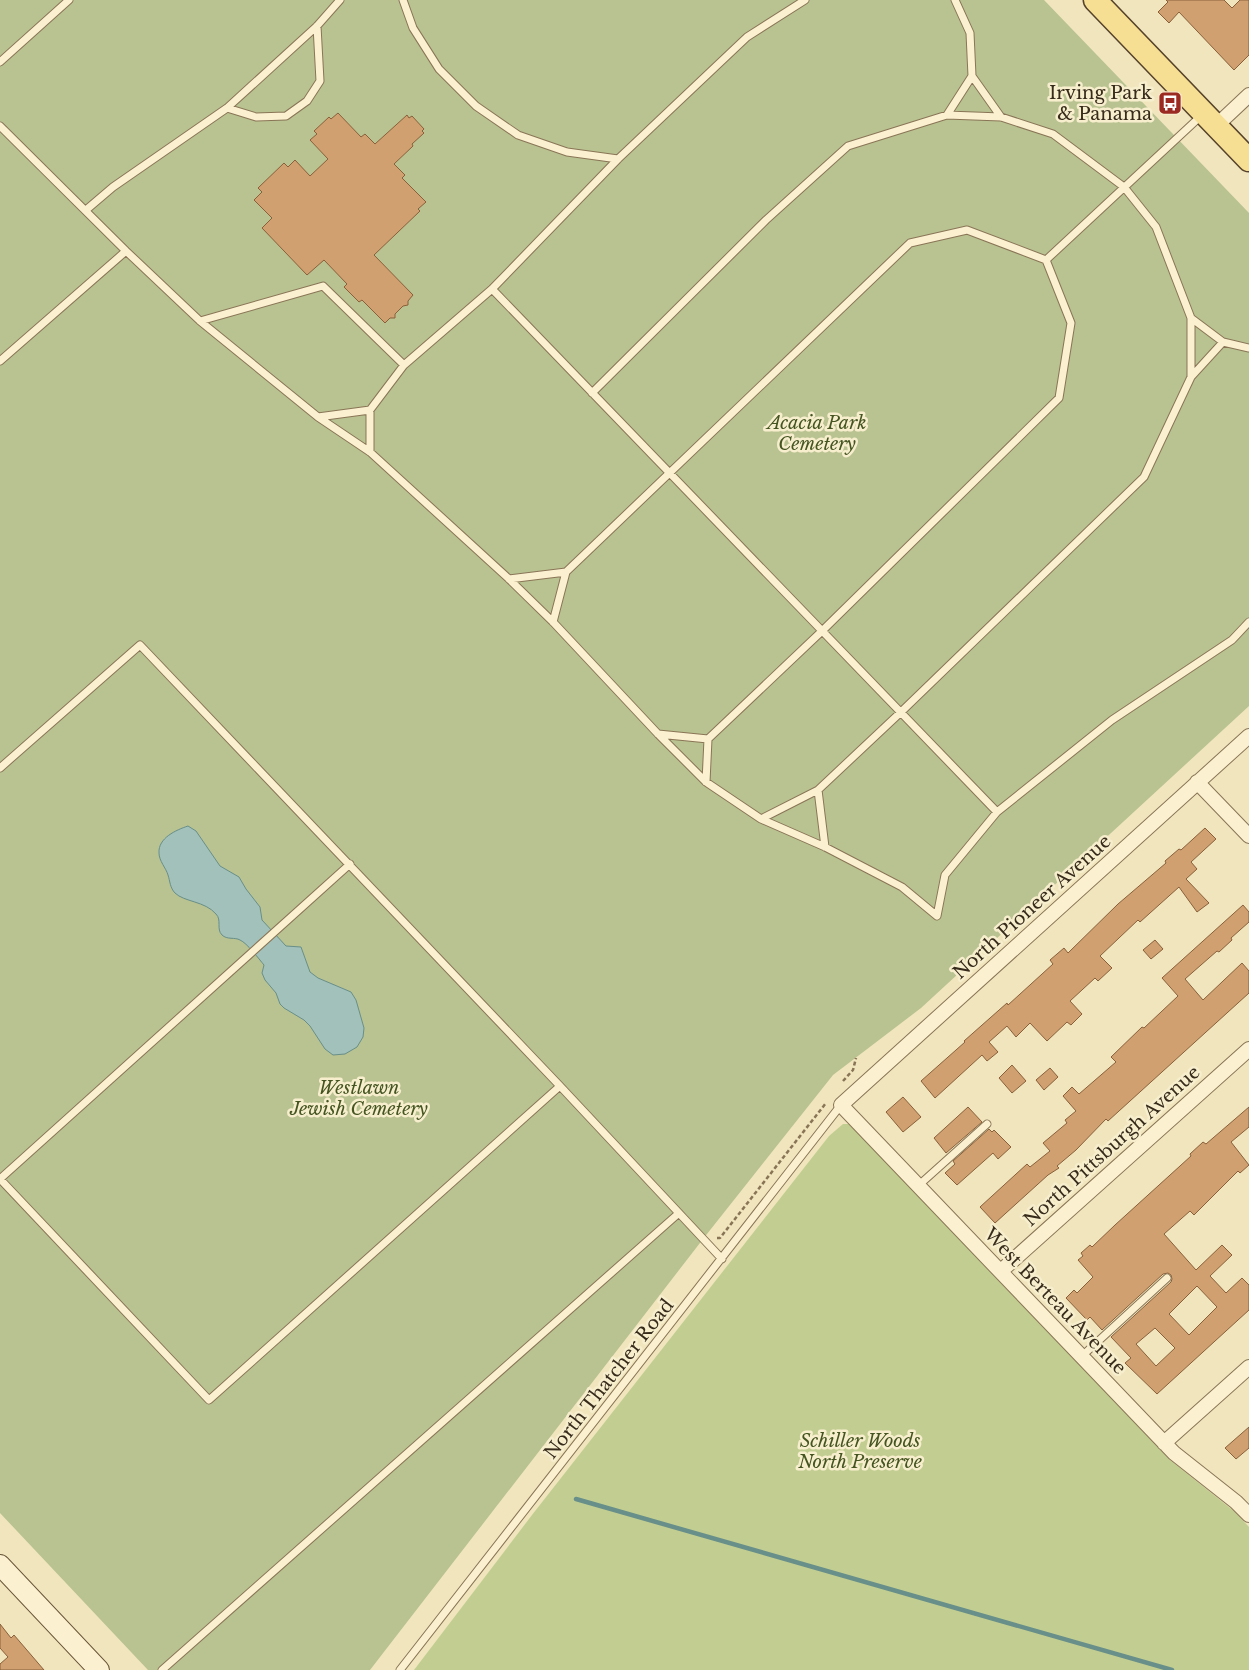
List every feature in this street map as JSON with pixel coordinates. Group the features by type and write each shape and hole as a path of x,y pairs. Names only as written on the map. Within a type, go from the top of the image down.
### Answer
{"main road":[{"path":"1095,0 1249,160"}],"street":[{"path":"1210,120 1249,95"},
{"name":"North Pioneer Avenue","path":"835,1103 1249,736"},
{"path":"1198,782 1249,836"},
{"name":"North Pittsburgh Avenue","path":"1001,1271 1249,1050"},
{"name":"West Berteau Avenue","path":"835,1103 918,1185 1174,1453 1236,1502 1249,1515"},
{"path":"1164,1443 1249,1367"},
{"path":"0,1565 98,1670"}],"lane":[{"path":"0,62 69,0"},
{"path":"86,210 113,187 226,108 317,26 340,0"},
{"path":"403,0 413,28 440,69 476,106 518,135 567,152 618,158"},
{"path":"370,452 370,410 404,365 492,289 618,158 747,37 805,0"},
{"path":"955,0 970,33 972,76 1001,117"},
{"path":"226,108 256,117 286,116 307,101 320,81 317,26"},
{"path":"947,115 972,76"},
{"path":"592,393 766,220 848,146 947,115 1001,117 1053,134 1124,187 1156,227 1191,318 1192,377"},
{"path":"1046,260 1124,187 1210,120"},
{"path":"0,126 126,251 200,321 318,417 370,452 509,579 554,622 658,734 706,782 760,819 825,847 902,887 937,916 945,875 998,812 1112,720 1232,640 1249,622"},
{"path":"554,622 566,572 910,243 967,230 1046,260 1071,323 1059,398 822,631 708,739 706,782"},
{"path":"1,357 126,251"},
{"path":"200,321 323,286 404,365"},
{"path":"492,289 998,812"},
{"path":"1191,318 1223,342 1249,348"},
{"path":"760,819 818,790 1144,476 1192,377 1223,342"},
{"path":"318,417 370,410"},
{"path":"509,579 566,572"},
{"path":"1,764 140,645 350,864 722,1259"},
{"path":"658,734 708,739"},
{"path":"818,790 825,847"},
{"path":"350,864 0,1179 209,1400 560,1086"},
{"name":"North Thatcher Road","path":"400,1670 722,1259 835,1103"},
{"path":"918,1185 987,1124"},
{"path":"162,1670 679,1213"},
{"path":"1082,1356 1167,1278"}],"path":[{"path":"840,1085 852,1070 856,1058"},
{"path":"703,1239 720,1238 835,1103"}],"green space":[{"path":"0,0 1044,0 1249,213 1249,706 921,1008 833,1075 703,1239 370,1670 148,1670 0,1513"},
{"name":"Schiller Woods North Preserve","path":"843,1124 849,1124 1170,1460 1235,1512 1249,1527 1249,1670 414,1670 532,1515 829,1136"}],"water":[{"path":"188,826 196,831 220,866 239,877 260,907 262,920 286,946 301,947 310,972 318,978 351,992 356,1000 364,1028 363,1037 357,1047 345,1054 333,1055 325,1049 304,1020 280,1004 276,993 265,980 262,973 264,965 249,948 240,940 222,935 219,930 218,916 206,906 179,896 173,891 167,872 160,859 159,848 169,835"}],"building":[{"path":"1166,0 1224,0 1232,8 1240,0 1249,0 1249,55 1234,70 1179,12 1169,23 1158,12 1168,2"},
{"path":"338,113 361,137 365,134 375,144 407,115 409,118 412,116 424,129 422,131 424,133 412,144 413,146 394,164 405,175 402,178 426,202 418,209 420,211 374,255 413,295 408,301 408,305 403,306 395,314 395,318 390,318 385,323 362,300 359,302 344,287 347,284 324,260 307,275 262,228 272,218 254,200 262,192 258,188 284,163 288,167 295,160 310,176 328,159 310,140 317,134 314,131 329,117 331,119"},
{"path":"1205,828 1216,839 1191,862 1197,869 1186,879 1209,903 1197,912 1179,887 1140,922 1138,920 1100,956 1112,968 1098,981 1095,978 1070,1001 1082,1014 1071,1025 1067,1022 1047,1041 1030,1023 1016,1037 1007,1026 989,1042 998,1052 987,1061 982,1055 935,1098 921,1081 1053,964 1050,960 1064,948 1068,953 1118,904 1166,863 1165,861 1179,849 1181,850"},
{"path":"1243,905 1249,912 1249,922 1219,952 1217,951 1185,979 1203,1000 1242,963 1249,971 1249,993 1108,1121 1106,1119 1076,1150 1057,1166 1059,1168 1048,1175 995,1223 980,1207 1027,1164 1030,1167 1050,1151 1043,1143 1067,1123 1065,1120 1076,1111 1063,1096 1072,1087 1079,1094 1116,1062 1111,1057 1178,996 1162,978"},
{"path":"1155,940 1163,949 1151,959 1143,950"},
{"path":"1012,1065 1026,1081 1012,1093 999,1078"},
{"path":"1050,1068 1058,1077 1044,1090 1036,1080"},
{"path":"903,1097 921,1117 903,1132 886,1112"},
{"path":"968,1107 982,1122 946,1153 934,1138"},
{"path":"1249,1107 1249,1127 1231,1142 1249,1165 1240,1173 1238,1171 1194,1215 1190,1211 1164,1234 1196,1270 1222,1245 1232,1255 1210,1276 1226,1293 1242,1278 1249,1285 1249,1310 1157,1394 1125,1363 1131,1358 1111,1337 1171,1282 1171,1275 1168,1273 1163,1274 1102,1330 1090,1317 1087,1320 1066,1298 1074,1290 1077,1293 1093,1277 1078,1260 1083,1256 1081,1253 1090,1245 1092,1247 1191,1156 1190,1154 1203,1142 1206,1144","holes":["1197,1286 1217,1307 1189,1335 1169,1314","1155,1328 1175,1348 1156,1366 1136,1344"]},
{"path":"989,1129 992,1132 994,1130 1011,1147 998,1159 993,1153 957,1185 945,1173 955,1164 953,1161"},
{"path":"1249,1427 1249,1448 1236,1459 1225,1448"},
{"path":"0,1624 11,1638 14,1635 44,1670 0,1670 0,1664 8,1657 0,1648"}],"waterway":[{"path":"576,1499 1172,1670"}],"place":[{"name":"Irving Park & Panama","path":"1170,103"}],"park label":[{"name":"Acacia Park Cemetery","path":"817,433"},
{"name":"Westlawn Jewish Cemetery","path":"359,1098"}]}
